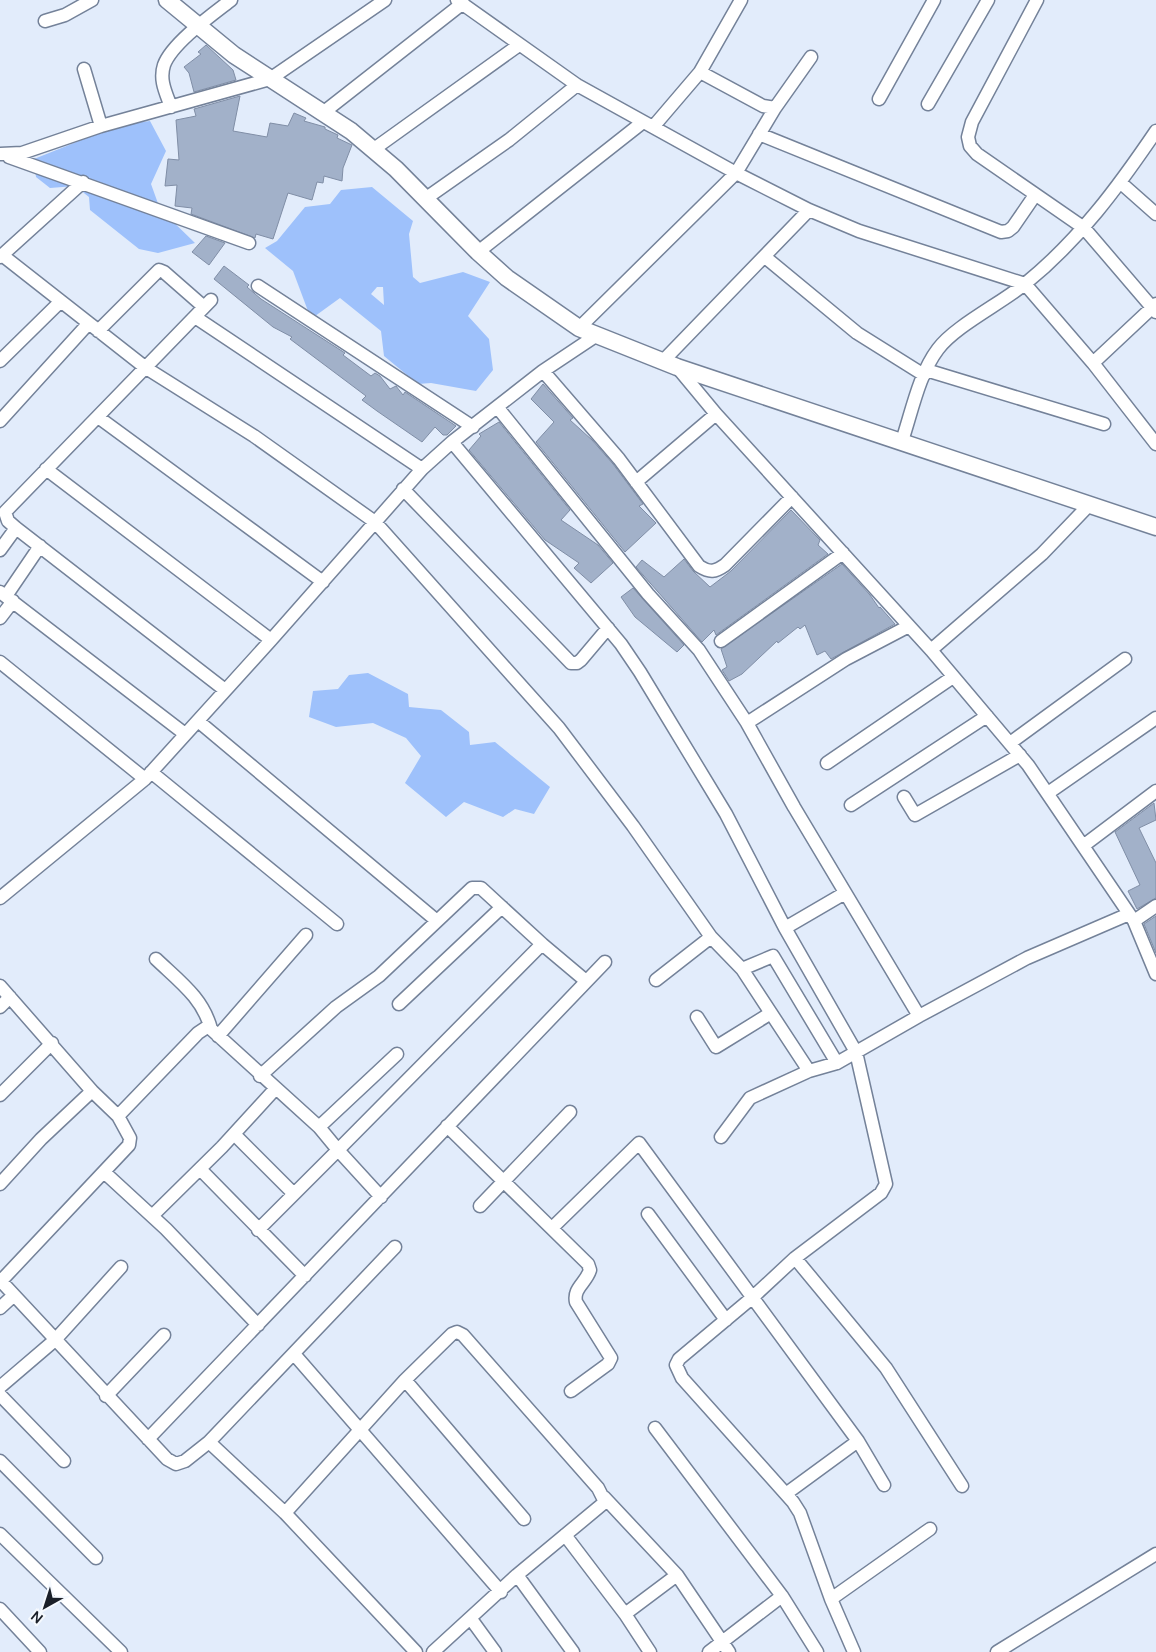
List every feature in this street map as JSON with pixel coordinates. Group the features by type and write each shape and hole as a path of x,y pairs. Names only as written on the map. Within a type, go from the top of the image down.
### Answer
{"street":[{"path":"45,21 65,15 92,0"},
{"path":"167,0 196,26 270,79 324,112 374,149 478,252 507,278 579,328 662,362 902,440 1156,527"},
{"path":"171,107 163,86 164,65 169,56 196,26 231,0"},
{"path":"1,154 22,153 101,126 270,79 385,0"},
{"path":"478,252 648,124 700,72 741,0"},
{"path":"879,99 934,0"},
{"path":"928,104 988,0"},
{"path":"1037,0 972,122 968,137 970,146 976,154 1084,228 1155,308 1093,363"},
{"path":"324,112 460,2 577,85 736,173 809,210 859,231 1025,284 1093,363 1156,444"},
{"path":"374,149 519,45"},
{"path":"579,328 736,173 775,108 810,57"},
{"path":"84,69 101,126"},
{"path":"700,72 762,106 775,108"},
{"path":"425,199 509,140 577,85"},
{"path":"902,440 925,372 939,347 950,337 1025,284 1084,228 1121,183 1156,131"},
{"path":"759,134 1001,232 1008,231 1013,227 1035,195"},
{"path":"1,154 83,182 210,231 249,243"},
{"path":"83,182 1,256 146,368 254,436 376,522 559,728 634,826 711,937 742,969 809,1071"},
{"path":"1121,183 1156,214"},
{"path":"662,362 809,210"},
{"path":"765,257 857,333 925,372 1104,424"},
{"path":"0,421 93,328 159,270 164,272 203,308 422,469"},
{"path":"258,286 472,427"},
{"path":"1,358 60,302"},
{"path":"203,308 5,512 8,521 16,528 225,690"},
{"path":"0,898 148,776 422,469 452,442 543,371 596,335"},
{"path":"677,367 716,414 931,650 1020,756 1048,793 1131,918 1156,974"},
{"path":"543,371 619,459 699,566 707,571 716,571 725,565 792,497"},
{"path":"498,408 648,594 699,650 747,723 794,808 919,1016"},
{"path":"636,482 716,414"},
{"path":"98,417 323,582"},
{"path":"452,442 608,628 640,672 726,814 785,928 856,1052 886,1184 881,1193 795,1258 753,1297 679,1359 676,1365 678,1371 787,1493 800,1513 831,1599 854,1652"},
{"path":"46,469 271,640"},
{"path":"403,489 571,663 577,663 581,660 608,628"},
{"path":"931,650 1042,554 1089,505"},
{"path":"0,550 16,528"},
{"path":"0,618 6,596 40,546"},
{"path":"721,641 843,553"},
{"path":"6,596 185,734"},
{"path":"747,723 846,659 909,626"},
{"path":"1010,744 1125,659"},
{"path":"0,662 337,924"},
{"path":"827,763 952,676"},
{"path":"851,805 987,716"},
{"path":"1048,793 1156,718"},
{"path":"198,720 437,921"},
{"path":"904,797 915,816 1020,756"},
{"path":"1083,846 1156,791"},
{"path":"260,1076 336,1008 379,976 468,890 476,886 586,981"},
{"path":"785,928 845,893"},
{"path":"721,1136 750,1098 809,1071 837,1063 1027,958 1131,918 1156,906"},
{"path":"399,1004 502,907"},
{"path":"215,1033 306,935"},
{"path":"656,980 711,937"},
{"path":"258,1230 542,944"},
{"path":"742,969 773,956 837,1063"},
{"path":"156,959 201,1002 215,1033"},
{"path":"148,1439 605,962"},
{"path":"0,986 52,1043 92,1091 118,1116 130,1138 129,1145 50,1226 0,1281 167,1459 176,1464 185,1461 209,1442 395,1247"},
{"path":"0,1007 10,997"},
{"path":"697,1017 716,1047 771,1013"},
{"path":"118,1116 202,1029 207,1027 319,1127 381,1197"},
{"path":"0,1095 52,1043"},
{"path":"319,1127 397,1054"},
{"path":"152,1216 234,1134 276,1088"},
{"path":"0,1184 41,1139 92,1091"},
{"path":"480,1206 570,1112"},
{"path":"447,1126 505,1180 588,1264 590,1270 578,1287 575,1295 576,1302 611,1358 608,1364 571,1391"},
{"path":"234,1134 294,1194"},
{"path":"552,1228 639,1143 858,1441 884,1485"},
{"path":"200,1169 305,1276"},
{"path":"104,1172 152,1216 258,1325"},
{"path":"648,1214 726,1320"},
{"path":"795,1258 886,1368 962,1486"},
{"path":"0,1387 55,1340 121,1267"},
{"path":"0,1308 13,1296"},
{"path":"285,1513 405,1380 452,1334 457,1332 462,1335 604,1497 677,1575 725,1647"},
{"path":"106,1396 164,1335"},
{"path":"294,1354 501,1592"},
{"path":"405,1380 524,1519"},
{"path":"0,1395 64,1462"},
{"path":"655,1428 782,1596 817,1652"},
{"path":"787,1493 858,1441"},
{"path":"209,1442 285,1513 416,1652"},
{"path":"0,1461 96,1558"},
{"path":"433,1652 501,1592 517,1575 603,1506 604,1497"},
{"path":"831,1599 930,1529"},
{"path":"0,1534 121,1652"},
{"path":"565,1535 626,1614 650,1652"},
{"path":"997,1652 1156,1554"},
{"path":"517,1575 573,1652"},
{"path":"626,1614 677,1575"},
{"path":"708,1652 725,1647 782,1596"},
{"path":"0,1609 40,1652"},
{"path":"471,1619 495,1652"}],"water":[{"path":"150,121 166,151 151,184 160,209 195,243 158,253 139,249 90,210 89,197 75,186 50,188 36,177 34,159 119,125"},
{"path":"372,187 413,221 409,234 413,277 420,283 463,272 490,282 468,316 489,339 493,370 476,391 431,383 418,384 384,356 381,331 340,298 311,319 293,271 265,248 277,241 305,207 330,204 341,190","holes":["377,287 383,287 384,305 371,294"]},
{"path":"368,673 408,694 409,707 441,710 469,732 470,745 495,742 550,787 534,814 515,809 503,817 464,802 446,817 405,783 421,756 406,738 373,723 336,727 309,717 313,691 338,689 349,675"}],"building":[{"path":"206,45 233,70 236,80 194,92 189,73 184,67 201,54 198,52"},
{"path":"240,96 233,131 267,137 270,123 288,126 294,113 306,118 304,121 325,127 325,129 338,135 337,138 352,145 343,168 342,181 324,176 323,183 317,182 312,200 288,193 273,239 256,234 255,238 191,214 192,208 175,206 177,185 165,186 168,159 179,160 176,120 196,116 194,109"},
{"path":"206,236 225,243 209,265 192,252"},
{"path":"224,266 249,285 247,287 261,299 345,353 343,355 371,376 375,373 380,376 390,389 396,386 403,395 405,392 456,426 447,435 443,435 435,427 422,442 377,411 362,400 366,396 290,339 292,337 273,327 214,279"},
{"path":"543,384 573,418 570,420 592,440 613,464 643,504 639,506 656,523 625,552 536,442 554,422 531,399"},
{"path":"499,422 570,510 561,520 598,545 613,563 591,583 574,568 579,563 545,540 469,450 481,436 479,434"},
{"path":"791,510 820,540 818,545 828,554 716,635 714,630 702,642 636,567 642,560 664,577 684,559 693,571 710,587 731,571"},
{"path":"842,564 895,624 831,659 825,651 817,655 805,625 800,629 798,627 778,643 777,641 742,674 729,681 722,670 727,667 721,649"},
{"path":"633,588 684,645 677,652 635,617 621,597"},
{"path":"1154,803 1156,820 1139,828 1156,863 1156,898 1137,909 1128,891 1140,885 1115,832"},
{"path":"1156,916 1156,953 1144,924"}]}
